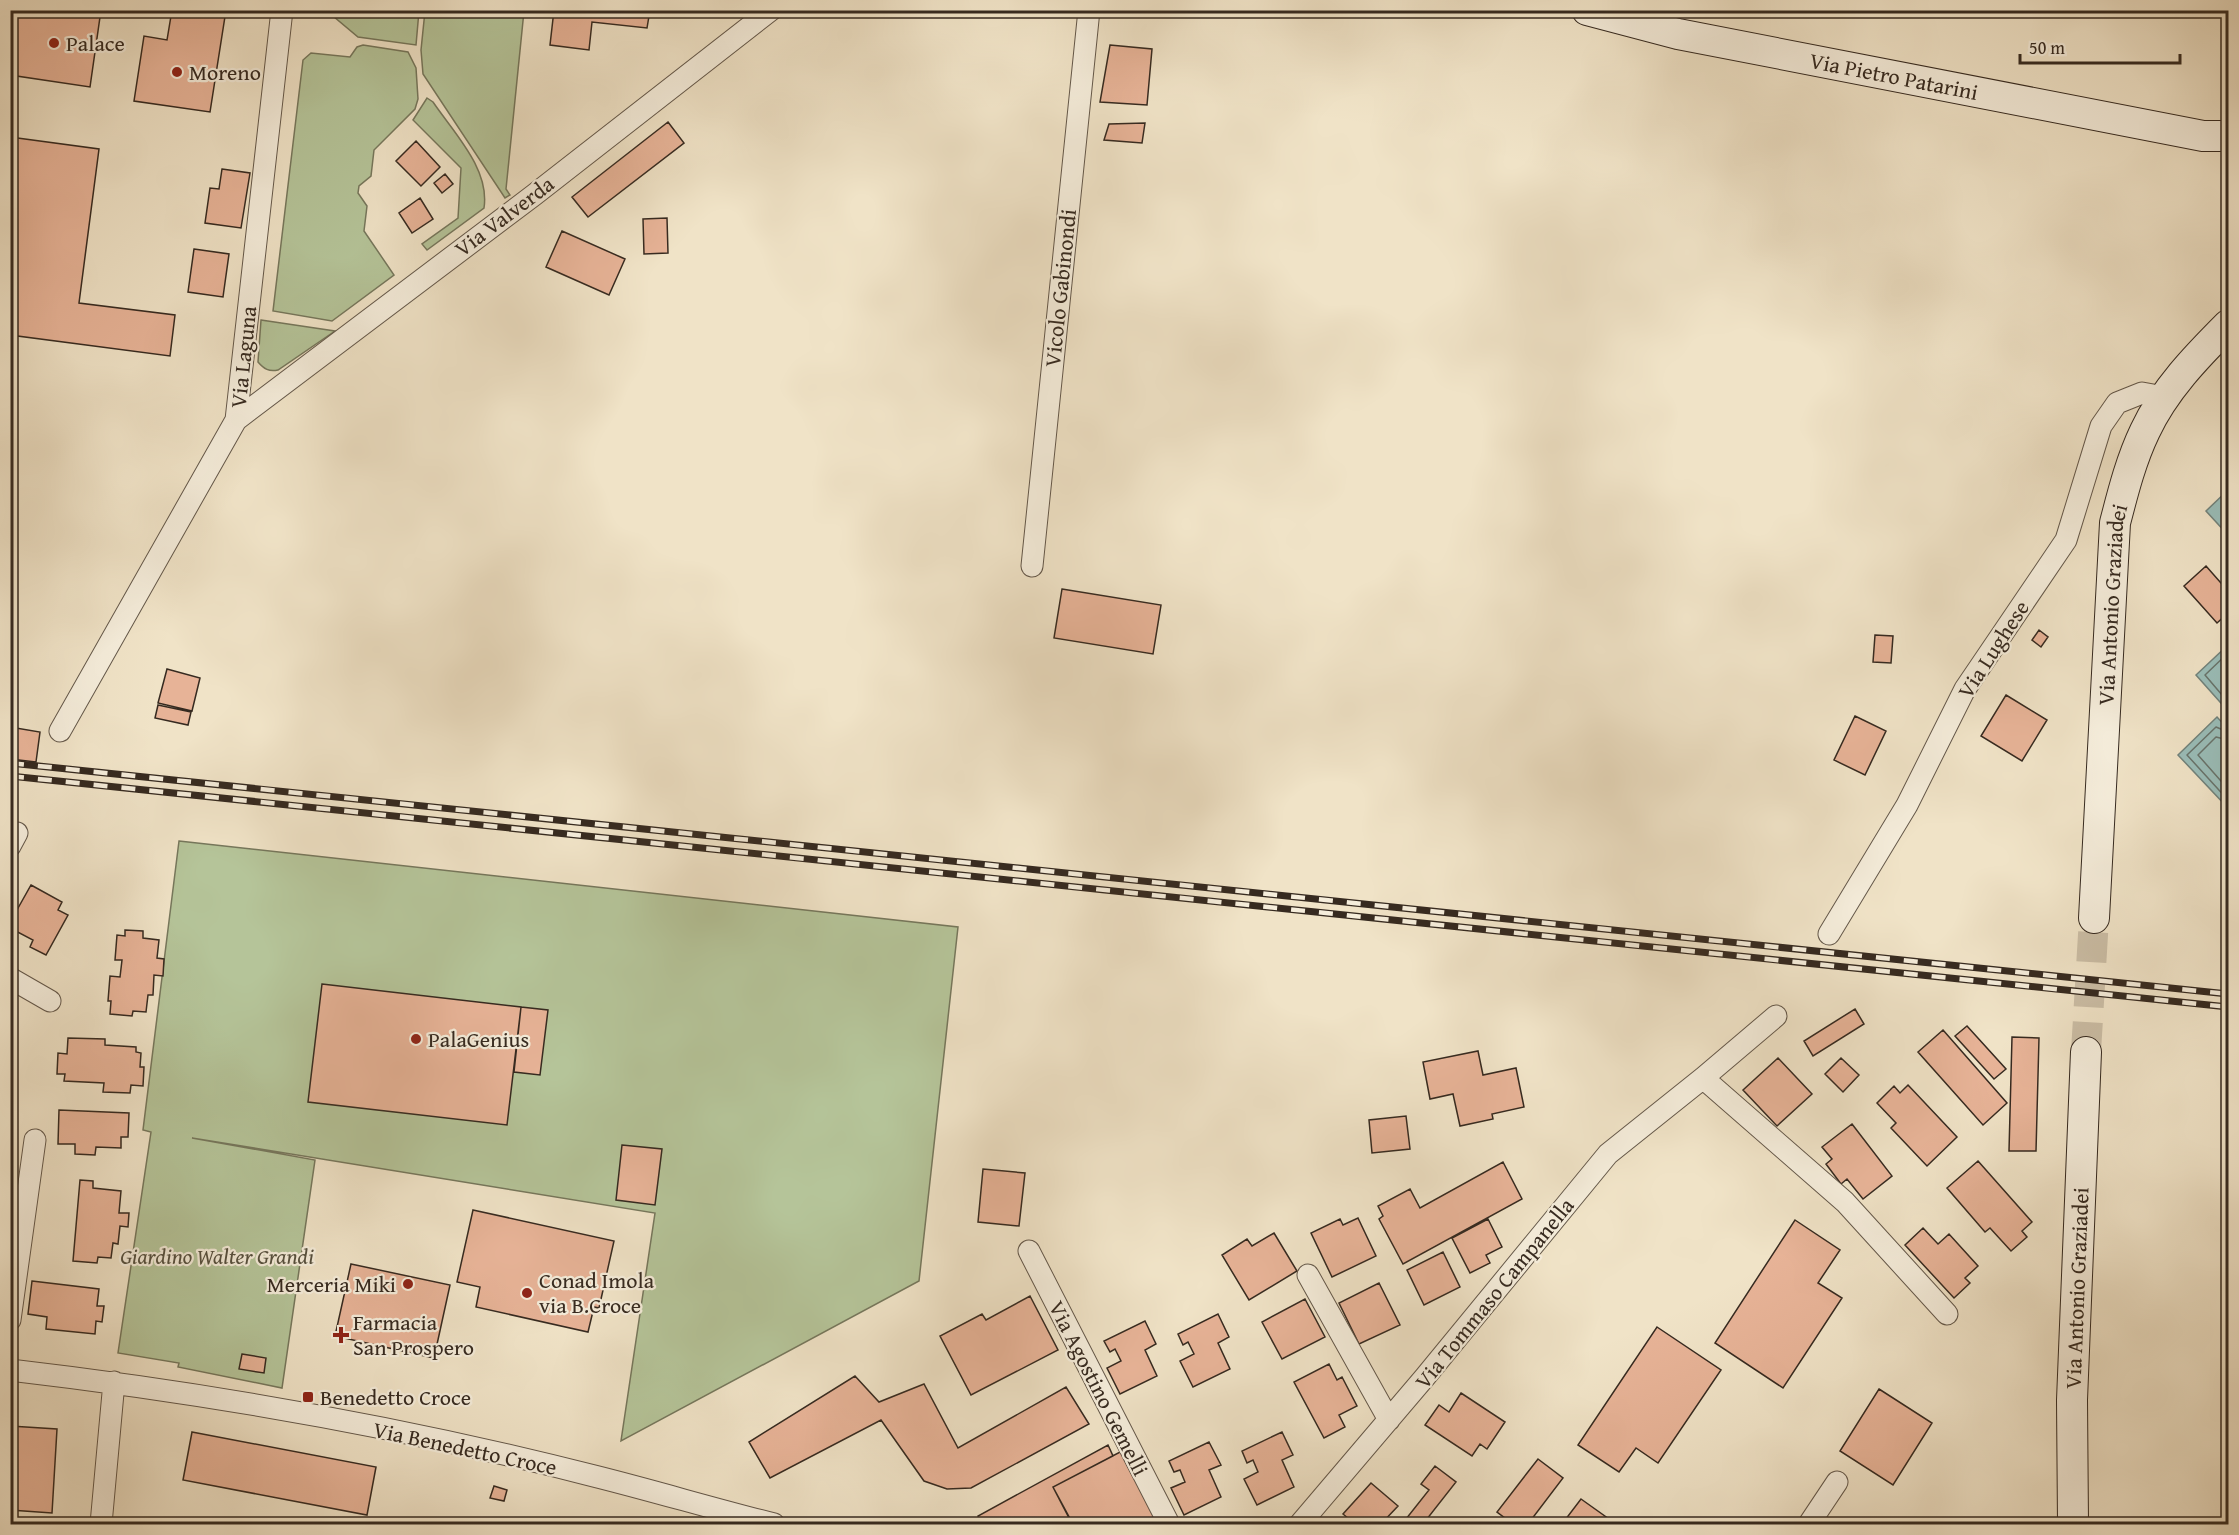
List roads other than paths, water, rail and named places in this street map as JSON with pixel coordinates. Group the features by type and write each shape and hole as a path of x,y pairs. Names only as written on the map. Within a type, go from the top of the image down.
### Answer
{"street":[{"name":"Via Laguna","path":"60,731 236,420 282,10"},
{"name":"Via Valverda","path":"236,420 534,195 771,10"},
{"name":"Vicolo Gabinondi","path":"1032,566 1089,10"},
{"name":"Via Pietro Patarini","path":"1587,10 1678,34 2216,136 2229,152"},
{"name":"Via Antonio Graziadei","path":"2094,918 2115,523 2128,476 2145,431 2164,397 2229,325"},
{"name":"Via Lughese","path":"1829,934 1907,806 1965,689 2066,540 2101,426 2117,403 2142,393 2164,397"},
{"path":"10,978 50,1001"},
{"name":"Via Tommaso Campanella","path":"1300,1524 1389,1420 1608,1154 1776,1016"},
{"name":"Via Antonio Graziadei","path":"2073,1524 2072,1400 2086,1052"},
{"path":"1703,1078 1845,1202 1947,1314"},
{"path":"10,1320 35,1140"},
{"name":"Via Agostino Gemelli","path":"1029,1251 1169,1524"},
{"path":"1308,1275 1389,1420"},
{"name":"Via Benedetto Croce","path":"10,1370 114,1382 290,1410 594,1476 774,1524"},
{"path":"101,1524 114,1382"},
{"path":"1809,1524 1837,1482"}],"water":[{"path":"2228,490 2228,535 2206,511"},
{"path":"2228,645 2228,711 2196,675"},
{"path":"2217,717 2228,729 2228,808 2178,755"}],"tunnel":[{"path":"2086,1052 2094,918"}],"railway":[{"path":"10,763 2228,994"},
{"path":"10,776 2228,1007"}],"place":[{"name":"Palace","path":"54,43"},
{"name":"Moreno","path":"177,72"},
{"name":"PalaGenius","path":"416,1039"},
{"name":"Merceria Miki","path":"408,1284"},
{"name":"Conad Imola via B.Croce","path":"527,1293"},
{"name":"Farmacia San Prospero","path":"341,1335"},
{"name":"Benedetto Croce","path":"308,1397"}],"park label":[{"name":"Giardino Walter Grandi","path":"217,1256"}]}
